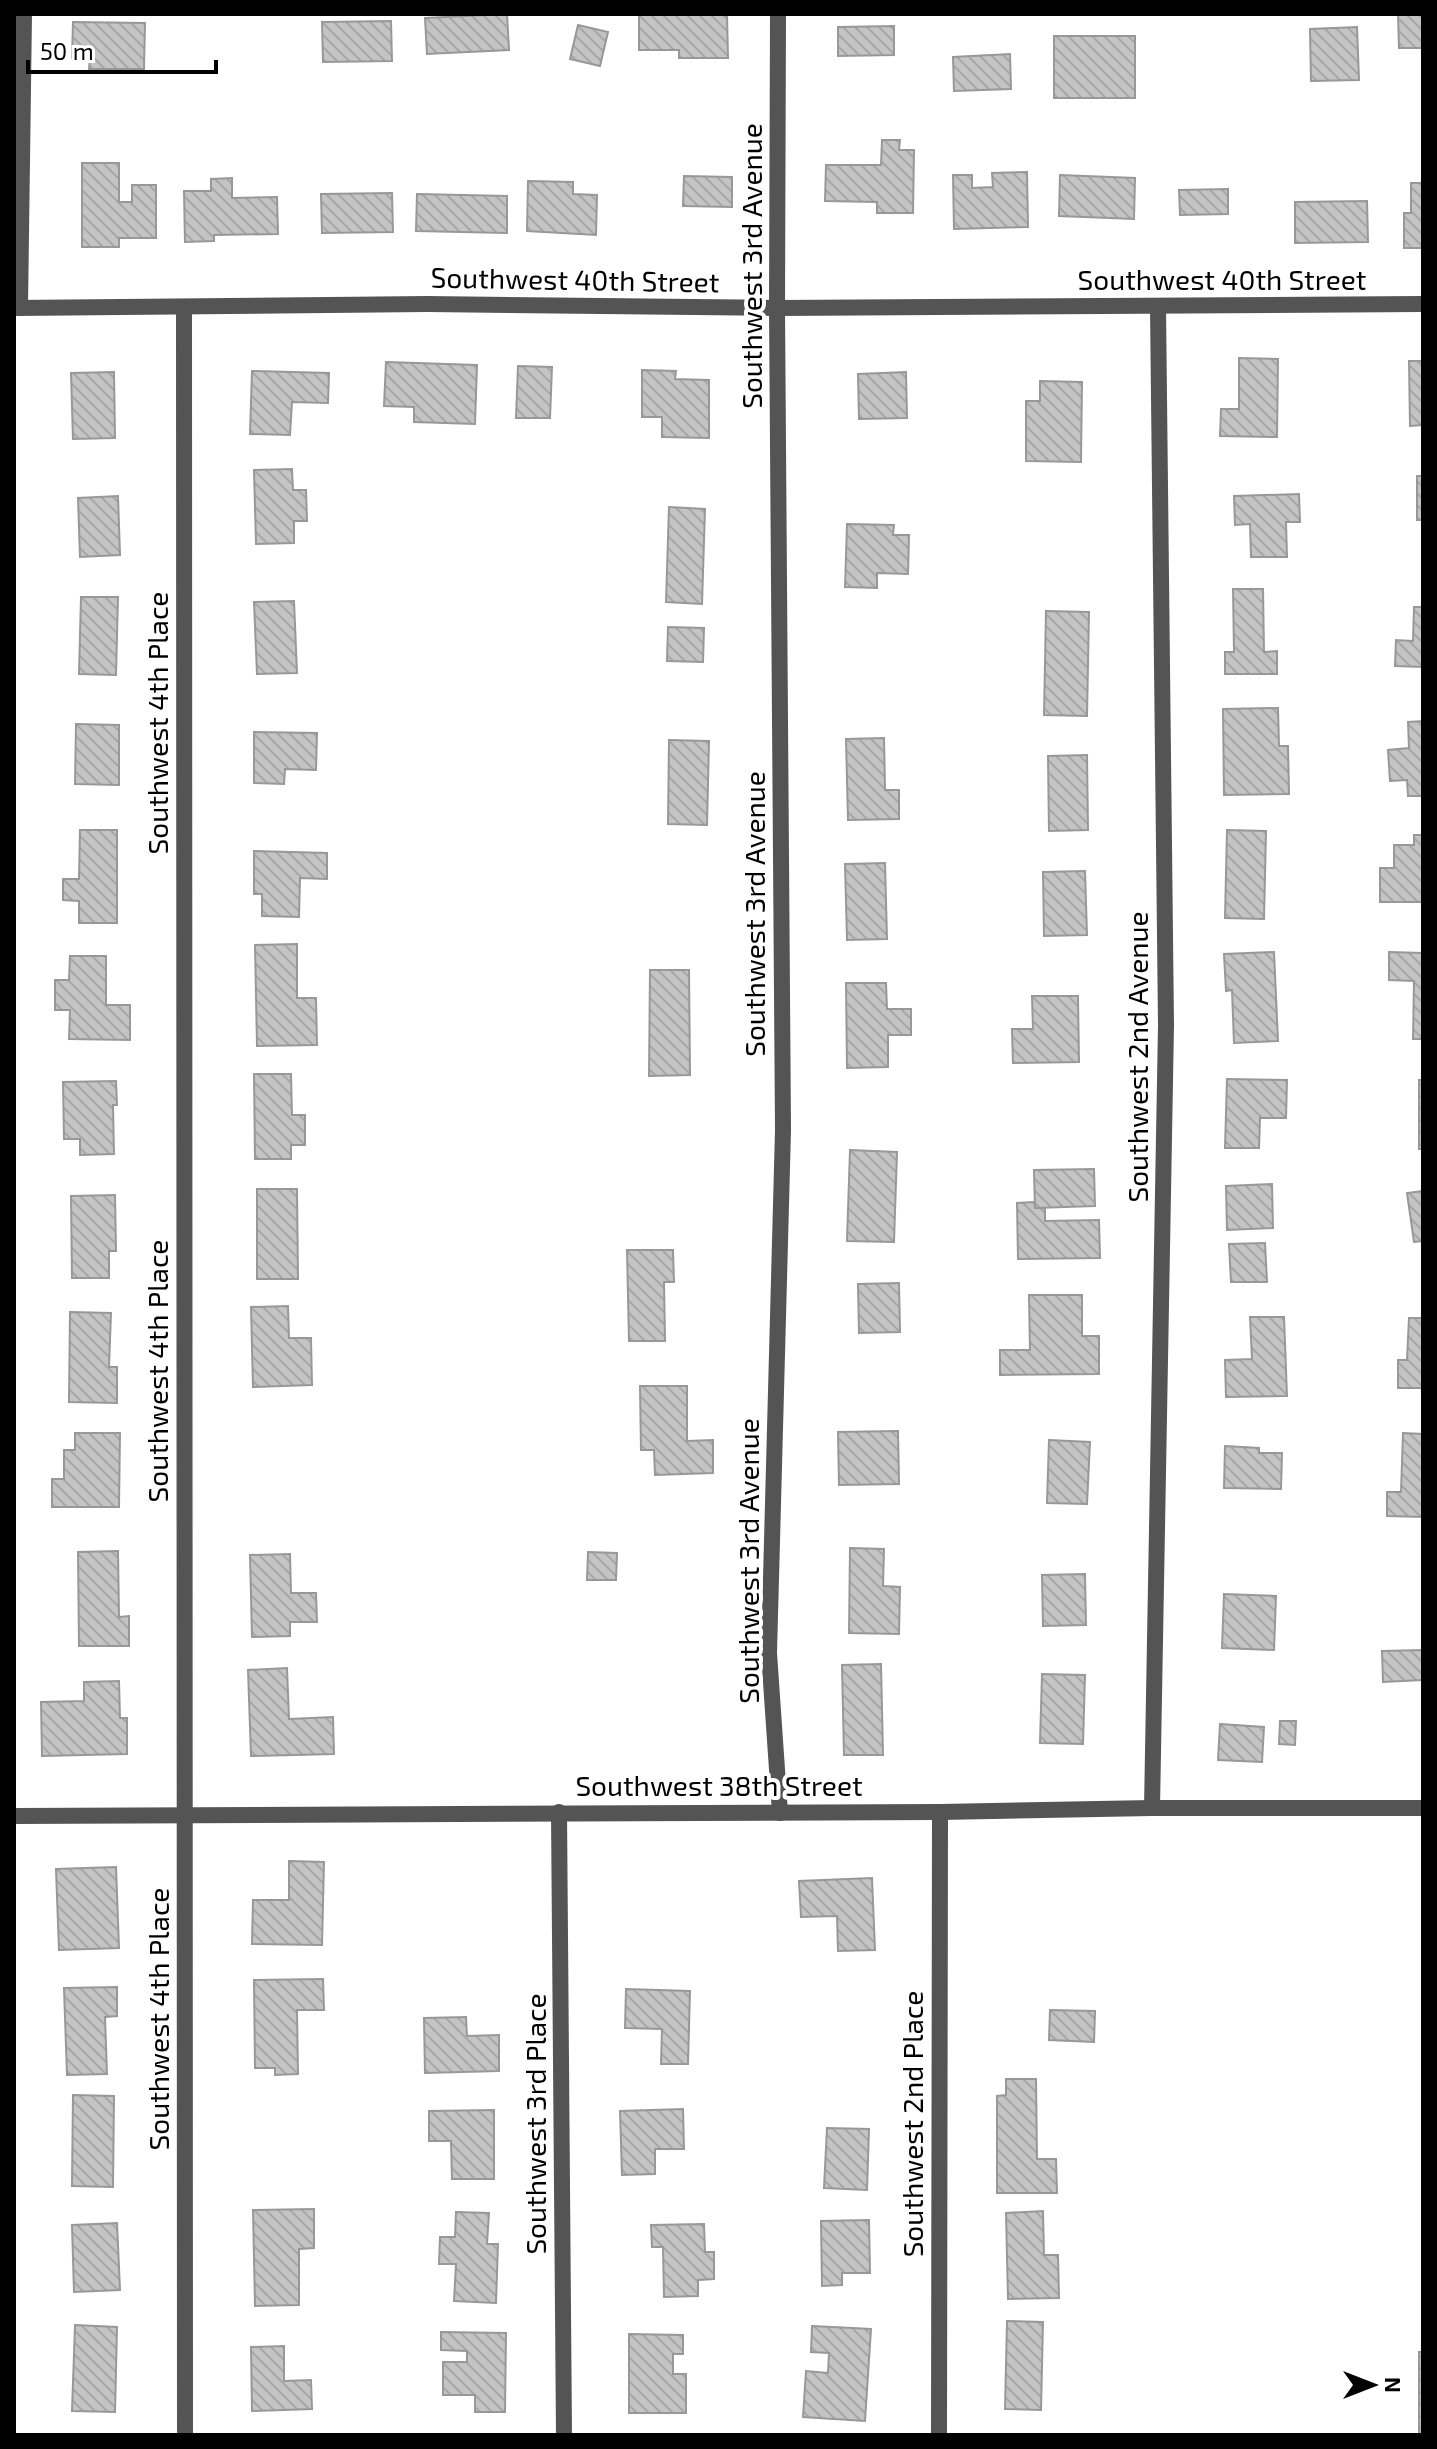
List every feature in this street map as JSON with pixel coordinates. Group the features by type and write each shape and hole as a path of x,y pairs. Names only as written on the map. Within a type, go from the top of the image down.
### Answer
{"street":[{"path":"17,308 24,14"},
{"name":"Southwest 3rd Avenue","path":"778,14 783,1130 769,1653 780,1813"},
{"name":"Southwest 40th Street","path":"17,308 427,304 777,308 1423,304"},
{"name":"Southwest 4th Place","path":"184,307 185,2435"},
{"name":"Southwest 2nd Avenue","path":"1152,1808 1166,1025 1158,307"},
{"name":"Southwest 38th Street","path":"14,1816 1423,1808"},
{"name":"Southwest 3rd Place","path":"559,1812 564,2435"},
{"name":"Southwest 2nd Place","path":"939,2435 940,1812"}],"building":[{"path":"507,14 509,50 427,54 425,18"},
{"path":"639,14 727,14 728,58 679,58 679,50 639,50"},
{"path":"1398,14 1423,14 1423,48 1399,48"},
{"path":"391,21 392,61 323,62 322,22"},
{"path":"73,22 145,23 144,69 89,69 90,58 72,58"},
{"path":"578,25 608,32 600,66 570,59"},
{"path":"894,26 894,55 838,56 838,27"},
{"path":"1357,27 1359,80 1311,81 1310,29"},
{"path":"1054,36 1135,36 1135,98 1054,98"},
{"path":"1010,54 1011,89 954,91 953,57"},
{"path":"882,140 900,140 899,150 914,150 913,213 877,213 877,202 825,201 826,165 881,165"},
{"path":"82,163 119,163 119,202 132,202 132,185 156,185 156,238 119,238 119,247 82,247"},
{"path":"1027,172 1028,227 954,229 953,175 972,175 972,188 993,187 992,173"},
{"path":"1060,175 1135,178 1134,219 1059,216"},
{"path":"684,176 732,177 732,207 683,206"},
{"path":"232,178 232,198 277,197 278,234 214,235 214,241 185,242 184,191 211,191 211,179"},
{"path":"528,181 573,182 573,194 597,195 596,235 527,231"},
{"path":"1411,183 1423,183 1423,248 1404,248 1404,213 1411,213"},
{"path":"1228,189 1228,214 1180,215 1179,190"},
{"path":"392,193 393,232 322,233 321,194"},
{"path":"417,194 507,196 507,233 416,231"},
{"path":"1367,201 1368,242 1295,243 1295,202"},
{"path":"1239,358 1278,359 1277,437 1220,436 1221,409 1239,409"},
{"path":"1409,361 1423,361 1423,425 1410,426"},
{"path":"386,362 477,365 475,424 414,422 414,407 384,406"},
{"path":"518,366 552,367 550,418 516,418"},
{"path":"642,370 676,371 675,379 709,380 709,438 662,437 662,417 642,417"},
{"path":"252,371 329,373 328,403 292,402 290,435 250,434"},
{"path":"114,372 115,438 73,439 71,373"},
{"path":"906,372 907,418 859,419 858,374"},
{"path":"1040,381 1082,382 1081,462 1026,461 1026,401 1040,401"},
{"path":"292,469 293,490 306,490 307,521 294,521 294,543 256,544 254,470"},
{"path":"1417,476 1423,476 1423,520 1417,520"},
{"path":"1299,494 1300,522 1286,522 1287,557 1251,557 1250,524 1235,525 1234,496"},
{"path":"118,496 120,555 80,557 78,498"},
{"path":"669,507 705,509 702,604 666,602"},
{"path":"847,524 894,525 893,535 909,535 908,574 877,573 877,588 845,587"},
{"path":"1233,589 1263,589 1264,652 1277,651 1277,674 1225,674 1225,652 1234,652"},
{"path":"81,597 118,597 116,675 79,674"},
{"path":"294,601 297,673 257,674 254,602"},
{"path":"1414,607 1423,607 1423,667 1395,666 1396,640 1413,641"},
{"path":"1046,611 1089,612 1087,716 1044,715"},
{"path":"668,627 704,628 703,662 667,661"},
{"path":"1278,708 1279,746 1288,746 1289,794 1224,795 1223,709"},
{"path":"1423,721 1423,796 1408,796 1407,780 1390,781 1388,750 1409,748 1408,722"},
{"path":"76,724 119,725 119,785 75,784"},
{"path":"254,732 317,733 316,770 285,769 284,784 254,783"},
{"path":"884,738 885,790 899,790 899,819 848,820 846,739"},
{"path":"669,740 709,741 707,825 668,824"},
{"path":"1087,755 1088,830 1049,831 1048,756"},
{"path":"80,830 117,830 117,923 79,923 79,901 63,900 63,879 79,879"},
{"path":"1227,830 1266,831 1264,919 1225,918"},
{"path":"1414,835 1423,835 1423,902 1380,902 1380,868 1394,868 1394,845 1414,845"},
{"path":"254,851 327,853 327,879 300,878 299,917 262,916 262,894 254,894"},
{"path":"885,863 887,939 847,940 845,864"},
{"path":"1085,871 1087,935 1044,936 1043,872"},
{"path":"297,944 297,998 316,998 317,1045 257,1046 255,945"},
{"path":"1274,952 1278,1041 1234,1043 1232,990 1226,991 1224,954"},
{"path":"1389,952 1423,953 1423,1039 1413,1039 1414,981 1389,980"},
{"path":"70,956 106,956 106,1005 130,1005 130,1040 69,1039 70,1010 55,1010 55,980 69,980"},
{"path":"650,970 689,970 690,1075 649,1076"},
{"path":"846,983 886,983 887,1009 911,1009 911,1035 888,1035 888,1067 847,1068"},
{"path":"1032,996 1078,996 1079,1062 1013,1063 1012,1029 1033,1029"},
{"path":"254,1074 291,1074 292,1115 305,1115 305,1145 291,1145 291,1159 255,1159"},
{"path":"1227,1079 1287,1080 1286,1118 1260,1118 1259,1148 1225,1148"},
{"path":"1419,1080 1423,1080 1423,1149 1419,1149"},
{"path":"116,1081 114,1154 80,1155 80,1139 64,1139 63,1082"},
{"path":"850,1150 897,1152 894,1242 847,1241"},
{"path":"1094,1169 1095,1206 1035,1208 1034,1170"},
{"path":"1272,1184 1273,1228 1227,1230 1226,1186"},
{"path":"257,1189 297,1189 298,1279 257,1279"},
{"path":"1423,1191 1423,1241 1414,1242 1407,1193"},
{"path":"115,1195 116,1251 109,1251 109,1278 72,1278 71,1196"},
{"path":"1034,1202 1035,1208 1045,1208 1045,1221 1099,1220 1100,1258 1018,1259 1017,1203"},
{"path":"1265,1243 1267,1282 1231,1282 1229,1244"},
{"path":"627,1250 673,1250 674,1282 664,1282 665,1341 629,1341"},
{"path":"899,1283 900,1332 859,1333 858,1284"},
{"path":"1029,1295 1082,1295 1082,1336 1099,1336 1099,1374 1000,1375 1000,1350 1030,1350"},
{"path":"288,1306 289,1338 311,1338 312,1385 253,1387 251,1307"},
{"path":"70,1312 111,1313 109,1367 117,1367 117,1403 69,1402"},
{"path":"1250,1317 1284,1317 1287,1396 1226,1397 1225,1360 1252,1359"},
{"path":"1409,1318 1423,1318 1423,1388 1398,1388 1398,1360 1407,1360"},
{"path":"640,1386 687,1386 687,1441 713,1440 713,1473 655,1475 654,1450 641,1450"},
{"path":"898,1431 899,1484 839,1485 838,1432"},
{"path":"75,1433 120,1433 119,1507 52,1507 52,1479 64,1479 64,1450 75,1450"},
{"path":"1403,1433 1423,1434 1423,1517 1387,1516 1387,1492 1401,1492"},
{"path":"1049,1440 1090,1442 1087,1504 1047,1503"},
{"path":"1225,1446 1259,1448 1259,1453 1282,1453 1281,1489 1224,1488"},
{"path":"850,1548 884,1549 883,1586 900,1587 899,1634 849,1633"},
{"path":"118,1551 119,1617 129,1616 129,1646 79,1646 78,1552"},
{"path":"588,1552 617,1553 616,1580 587,1580"},
{"path":"290,1554 291,1593 316,1593 317,1622 290,1622 290,1636 252,1637 250,1555"},
{"path":"1085,1574 1086,1625 1043,1626 1042,1575"},
{"path":"1224,1594 1276,1596 1274,1650 1222,1648"},
{"path":"1423,1650 1423,1680 1383,1682 1382,1651"},
{"path":"881,1664 883,1755 844,1755 842,1665"},
{"path":"287,1668 289,1719 333,1717 334,1754 251,1756 248,1670"},
{"path":"1042,1674 1085,1675 1083,1744 1040,1743"},
{"path":"119,1681 120,1718 127,1718 127,1754 42,1756 41,1702 84,1701 84,1682"},
{"path":"1280,1721 1296,1721 1295,1745 1279,1744"},
{"path":"1220,1724 1264,1727 1262,1762 1218,1760"},
{"path":"289,1861 324,1862 322,1945 252,1944 253,1900 289,1900"},
{"path":"116,1867 119,1948 59,1950 56,1869"},
{"path":"872,1878 875,1950 838,1951 837,1916 801,1917 799,1881"},
{"path":"323,1979 324,2010 297,2010 298,2074 275,2075 275,2068 255,2068 254,1980"},
{"path":"117,1987 117,2016 105,2017 107,2074 67,2075 64,1988"},
{"path":"626,1989 690,1991 688,2064 661,2064 662,2029 625,2028"},
{"path":"1050,2010 1095,2011 1094,2042 1049,2040"},
{"path":"466,2017 467,2036 499,2035 499,2071 425,2073 424,2018"},
{"path":"1006,2079 1036,2079 1037,2159 1056,2159 1057,2193 997,2193 997,2096 1006,2095"},
{"path":"73,2095 114,2096 113,2187 72,2186"},
{"path":"683,2109 684,2149 655,2149 655,2174 622,2175 620,2111"},
{"path":"494,2110 494,2179 452,2179 451,2141 429,2141 429,2111"},
{"path":"827,2128 869,2129 867,2190 824,2188"},
{"path":"314,2209 314,2248 299,2249 299,2305 255,2306 253,2210"},
{"path":"1043,2211 1044,2255 1058,2255 1059,2298 1008,2299 1006,2213"},
{"path":"456,2212 489,2213 487,2244 498,2244 496,2303 454,2301 456,2264 439,2264 440,2237 455,2237"},
{"path":"869,2220 870,2273 842,2273 842,2285 822,2286 821,2221"},
{"path":"117,2223 120,2290 74,2292 72,2225"},
{"path":"704,2224 705,2252 714,2252 714,2279 698,2280 698,2296 664,2297 663,2247 652,2247 651,2225"},
{"path":"1007,2321 1043,2322 1041,2410 1005,2409"},
{"path":"75,2325 117,2327 115,2412 72,2411"},
{"path":"812,2326 871,2329 865,2421 803,2417 806,2371 828,2373 829,2353 811,2352"},
{"path":"441,2332 506,2333 505,2412 475,2412 475,2395 443,2395 443,2362 467,2362 467,2351 441,2350"},
{"path":"629,2334 683,2335 683,2354 673,2354 673,2374 686,2374 686,2413 629,2413"},
{"path":"284,2346 284,2381 311,2380 312,2409 252,2411 251,2347"},
{"path":"1419,2352 1423,2352 1423,2435 1419,2435"}]}
